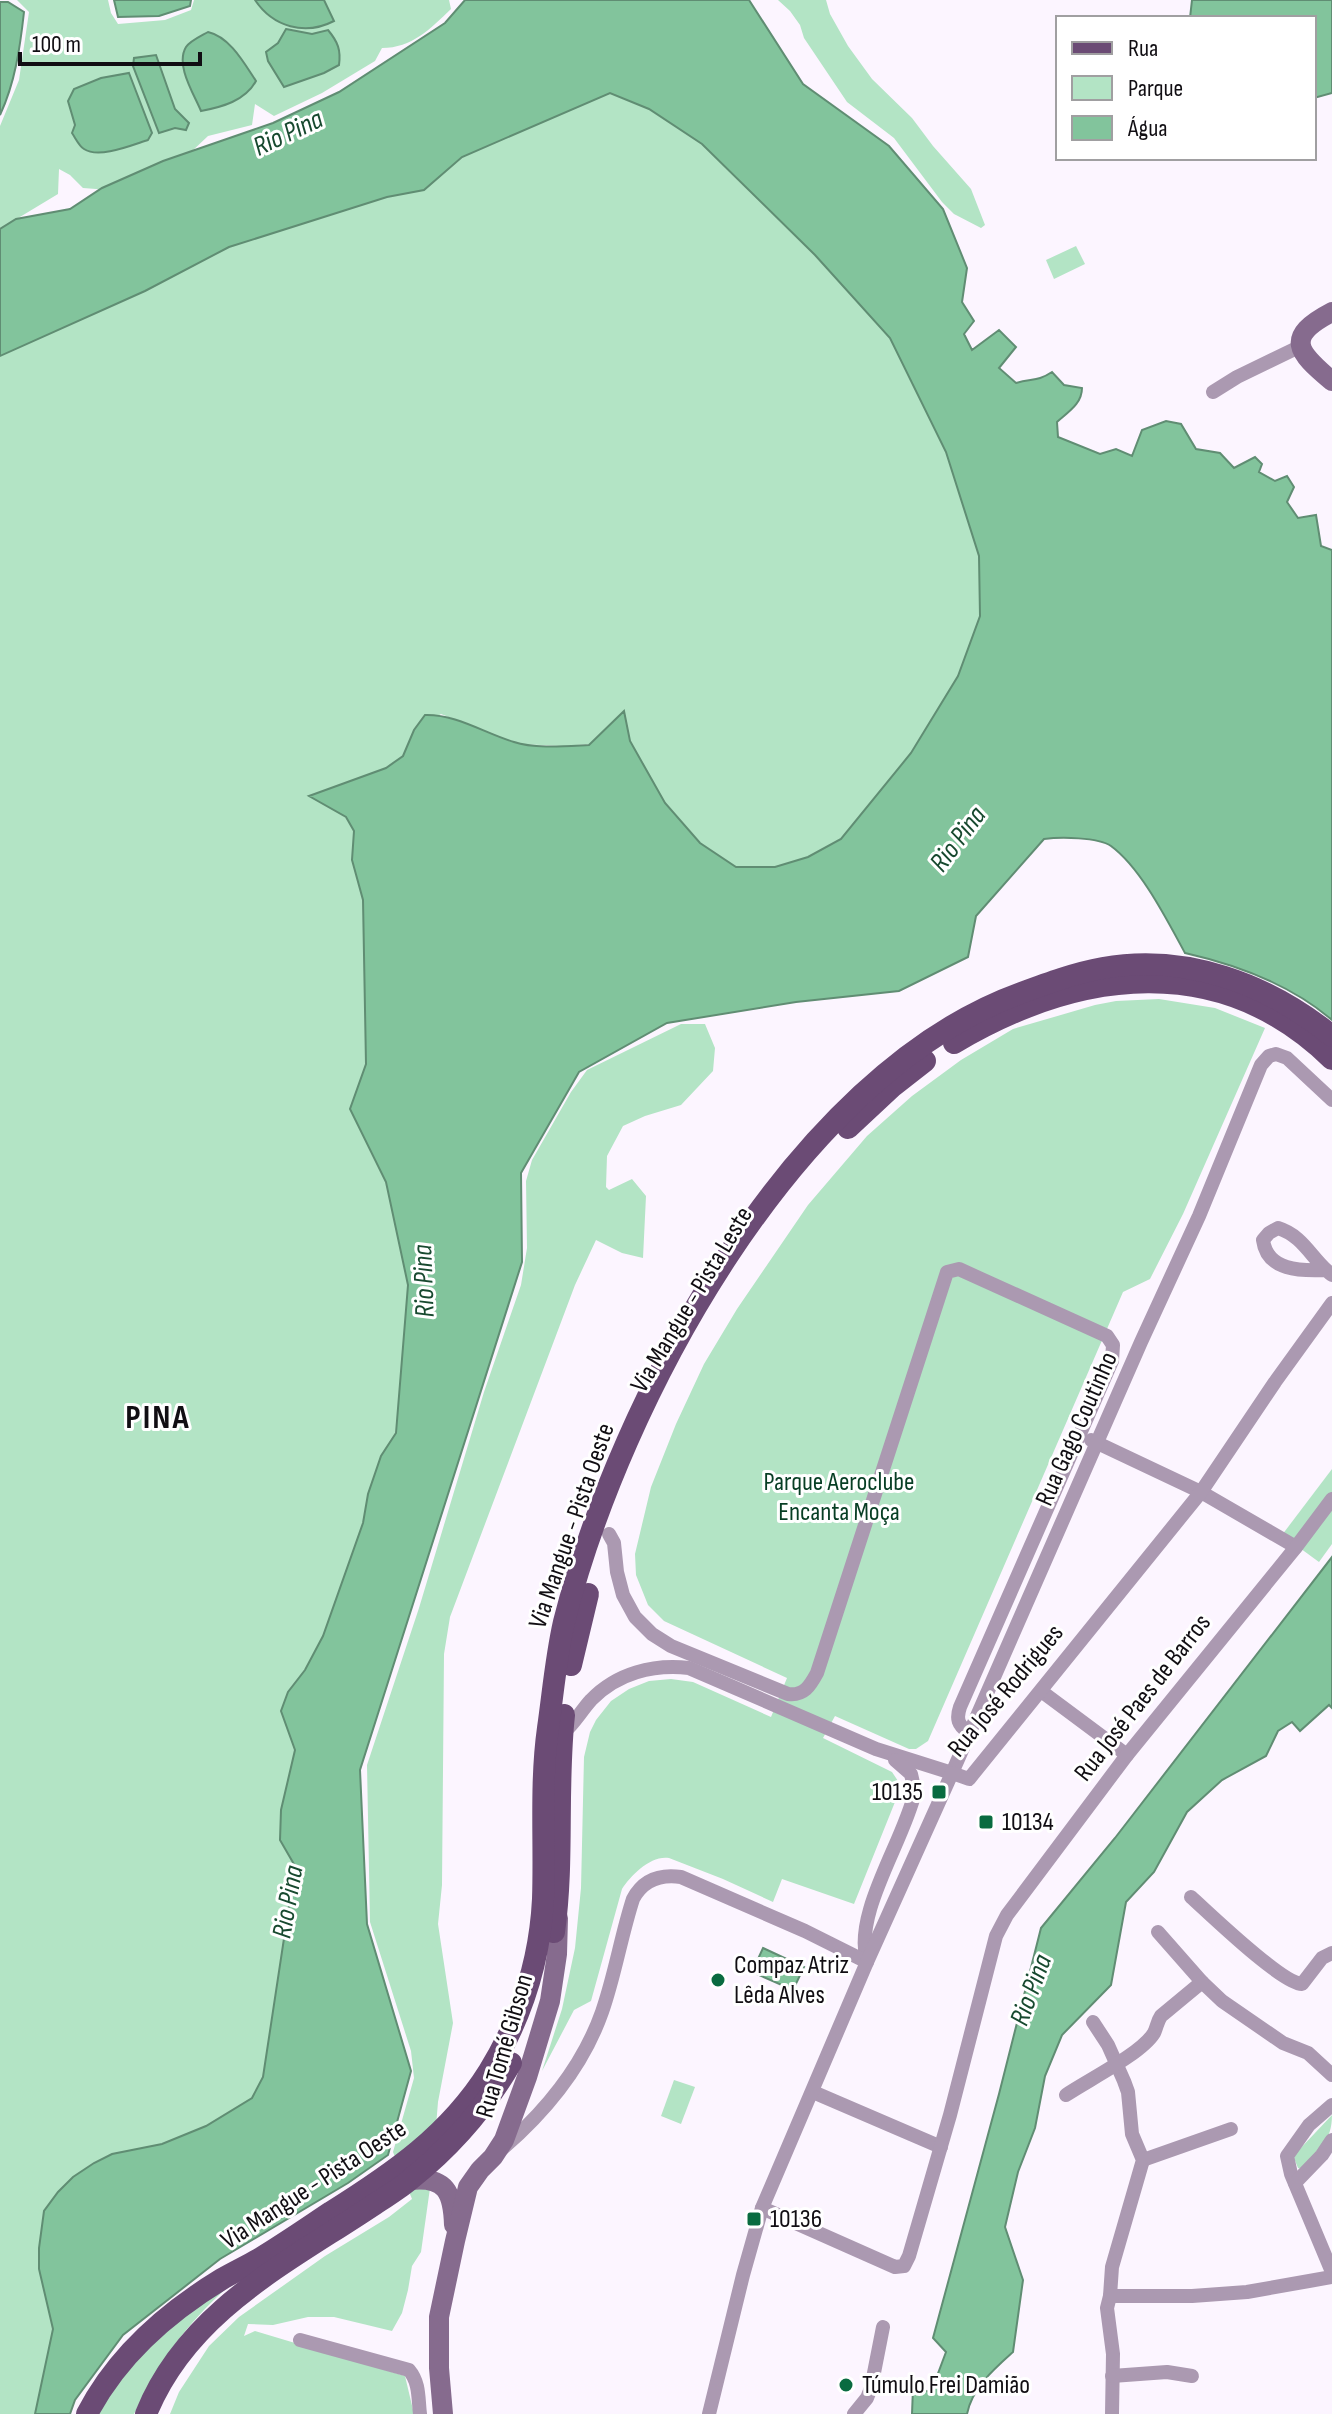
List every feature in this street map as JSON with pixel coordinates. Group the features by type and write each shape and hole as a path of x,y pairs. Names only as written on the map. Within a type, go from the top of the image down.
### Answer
{"main road":[{"name":"Via Mangue - Pista Oeste","path":"87,2414 101,2388 120,2364 162,2322 224,2277 397,2183 468,2102 489,2072 511,2033 534,1965 543,1905 545,1743 563,1625 597,1521 652,1390 689,1321 765,1205 831,1124 892,1067 933,1038 1000,1002 1068,977 1171,967 1221,975 1285,1002 1332,1036"},
{"name":"Via Mangue - Pista Leste","path":"146,2414 179,2355 224,2306 452,2144 487,2103 513,2061 537,2008 550,1965 559,1899 558,1779 567,1685 583,1611 609,1534 637,1457 692,1345 728,1285 788,1199 842,1135 893,1086 930,1058 976,1030 1108,975 1173,982 1224,993 1287,1023 1332,1059"}],"street":[{"path":"1324,316 1307,327 1301,336 1301,346 1303,354 1332,381"},
{"path":"1213,392 1301,346"},
{"name":"Rua Gago Coutinho","path":"952,1773 1199,1216 1261,1065 1269,1056 1276,1054 1287,1058 1332,1100"},
{"path":"609,1534 614,1543 623,1595 635,1617 652,1634 671,1646 788,1694 797,1694 807,1690 817,1673 947,1272 959,1269 1107,1336 1113,1345 1112,1361 960,1707 958,1723 968,1732"},
{"name":"Rua José Rodrigues","path":"709,2414 762,2208 952,1773 969,1779 1041,1691 1201,1492 1332,1303"},
{"path":"1079,1436 1201,1492 1296,1547"},
{"name":"Rua José Paes de Barros","path":"762,2208 895,2267 904,2266 941,2147 996,1936 1015,1902 1127,1755 1332,1499"},
{"path":"562,1734 598,1694 616,1681 639,1671 689,1668 876,1749 952,1773"},
{"path":"1041,1691 1127,1755"},
{"path":"867,1962 864,1950 868,1916 915,1792 914,1780 908,1770 876,1749"},
{"path":"493,2157 555,2096 584,2051 602,2013 633,1899 638,1890 653,1879 681,1877 816,1936 867,1962"},
{"path":"1191,1897 1268,1964 1296,1984 1302,1984 1322,1958 1332,1953"},
{"name":"Rua Tomé Gibson","path":"443,2414 439,2317 455,2241 468,2187 493,2157 512,2121 550,2001 557,1954 559,1899"},
{"path":"1158,1932 1222,2001 1269,2035 1308,2053 1332,2075"},
{"path":"1066,2095 1144,2044 1156,2031 1161,2016 1202,1982"},
{"path":"1093,2022 1117,2063 1128,2092 1132,2134 1143,2160 1112,2267 1107,2308 1113,2354 1112,2414"},
{"path":"813,2092 941,2147"},
{"path":"1110,2296 1247,2292 1332,2275 1287,2163 1289,2151 1309,2125 1332,2105"},
{"path":"1143,2160 1231,2129"},
{"path":"1295,2183 1332,2140"},
{"name":"Rua Tomé Gibson","path":"397,2183 434,2180 443,2186 454,2205 455,2241"},
{"path":"854,2414 871,2388 883,2327"},
{"path":"300,2340 409,2370 418,2388 420,2414"},
{"path":"1112,2376 1167,2372 1192,2376"}],"green space":[{"path":"17,0 108,0 118,24 165,20 191,10 194,0 449,0 451,9 420,36 402,45 382,48 375,61 322,93 274,116 255,104 252,125 208,136 189,154 109,190 83,188 59,169 58,194 0,229 0,126 19,80 29,12"},
{"path":"778,0 826,0 830,14 848,46 872,79 912,118 971,189 985,225 981,228 954,214 894,138 847,102 804,38 800,25"},
{"path":"610,93 649,109 702,144 815,255 890,338 946,452 979,556 980,616 958,676 911,753 841,839 808,858 775,867 736,867 700,843 665,803 630,741 563,746 518,744 441,714 414,730 403,756 386,768 310,796 346,817 354,831 352,860 363,900 366,1064 350,1109 386,1182 408,1285 396,1433 381,1456 368,1494 363,1523 323,1636 305,1670 288,1692 281,1711 295,1750 280,1840 295,1866 263,2077 252,2098 206,2126 162,2144 112,2154 73,2177 39,2269 53,2329 35,2414 0,2414 0,356 145,291 229,247 387,197 424,190 462,157"},
{"path":"1076,246 1085,264 1054,279 1046,260"},
{"name":"Parque Aeroclube Encanta Moça","path":"1159,999 1215,1008 1265,1028 1183,1214 1150,1279 1123,1292 928,1741 916,1749 909,1749 835,1716 823,1738 892,1772 898,1781 899,1792 854,1904 782,1879 773,1902 669,1858 649,1863 636,1872 622,1889 591,2001 574,2010 542,2071 562,2009 575,1948 581,1888 584,1757 596,1720 611,1701 629,1689 649,1681 671,1679 693,1682 771,1717 787,1678 664,1621 648,1605 636,1575 635,1554 651,1487 704,1364 737,1309 808,1205 867,1136 912,1096 961,1060 1013,1029 1095,1005"},
{"path":"681,1024 705,1024 715,1048 713,1071 681,1105 623,1126 607,1156 606,1187 609,1190 632,1179 646,1196 643,1258 622,1253 596,1240 575,1285 450,1617 444,1654 442,1885 438,1924 453,2023 438,2102 421,2252 412,2266 402,2313 392,2331 334,2317 308,2317 273,2325 248,2324 244,2336 255,2331 405,2376 414,2414 170,2414 179,2392 209,2346 239,2317 412,2199 393,2152 414,2078 411,2051 370,1922 367,1765 419,1608 484,1392 521,1285 527,1248 526,1181 532,1160 587,1070"},
{"path":"1332,1469 1332,1544 1319,1562 1282,1535"},
{"path":"674,2080 695,2087 681,2124 661,2116"},
{"path":"1332,2115 1330,2132 1323,2145 1302,2169 1298,2168 1294,2158 1297,2152"},
{"path":"232,2283 176,2343 134,2414 95,2414 120,2375 163,2331"}],"water":[{"path":"114,0 191,0 190,6 159,16 118,17"},
{"path":"255,0 324,0 334,21 312,28 290,26 271,17"},
{"name":"Rio Pina","path":"465,0 749,0 803,84 889,146 943,209 967,268 962,302 974,321 964,334 972,350 999,330 1016,347 999,368 1016,383 1038,379 1052,372 1064,385 1082,388 1077,403 1057,422 1058,437 1100,454 1116,449 1132,456 1142,430 1166,421 1181,424 1196,449 1220,453 1234,468 1255,457 1262,464 1259,472 1275,481 1287,476 1294,487 1287,502 1298,518 1316,515 1321,546 1332,550 1332,1020 1281,986 1224,963 1185,953 1143,881 1111,846 1088,839 1051,838 1044,839 976,916 968,957 899,991 796,1002 667,1023 579,1072 521,1173 522,1262 360,1770 367,1924 411,2071 388,2155 348,2183 220,2259 123,2335 75,2400 70,2414 35,2414 53,2329 39,2269 44,2211 73,2177 94,2163 112,2154 162,2144 206,2126 252,2098 263,2077 295,1866 280,1840 281,1810 295,1750 281,1711 288,1692 305,1670 323,1636 363,1523 368,1494 381,1456 396,1433 408,1285 386,1182 350,1109 366,1064 363,900 352,860 354,831 346,817 309,796 386,768 403,756 414,730 425,715 459,721 522,744 561,746 589,745 624,711 630,741 665,803 700,843 736,867 775,867 808,857 841,839 911,753 958,676 980,616 979,556 946,452 890,338 815,255 702,144 649,109 610,93 462,157 424,190 387,197 229,247 145,291 0,356 0,229 16,219 70,209 102,188 163,161 273,123 339,92 445,23"},
{"path":"1192,0 1332,0 1332,93 1316,97 1316,16 1190,16"},
{"path":"0,2 8,2 24,12 16,65 0,115"},
{"path":"286,29 312,34 328,30 338,46 339,65 284,87 266,52 278,43"},
{"path":"208,32 230,45 256,81 239,98 201,111 184,71 183,54 190,43"},
{"path":"156,55 175,109 189,123 186,130 175,128 159,133 133,66 134,58"},
{"path":"129,73 152,133 148,140 107,152 84,149 72,133 75,125 68,101 74,89 101,78"},
{"name":"Rio Pina","path":"1332,1557 1332,1708 1329,1705 1300,1731 1292,1722 1278,1731 1266,1756 1222,1780 1187,1812 1154,1872 1126,1902 1111,1985 1062,2035 1045,2076 1035,2128 1018,2172 1005,2227 1023,2280 1013,2352 979,2387 967,2414 912,2414 913,2388 931,2392 946,2352 933,2338 1041,1928 1115,1838"},
{"path":"763,1948 804,1967 793,1990 752,1972"}],"place":[{"name":"10135","path":"939,1792"},
{"name":"10134","path":"986,1822"},
{"name":"Compaz Atriz Lêda Alves","path":"718,1980"},
{"name":"10136","path":"754,2219"},
{"name":"Túmulo Frei Damião","path":"846,2385"}],"district":[{"name":"PINA","path":"158,1417"}]}
